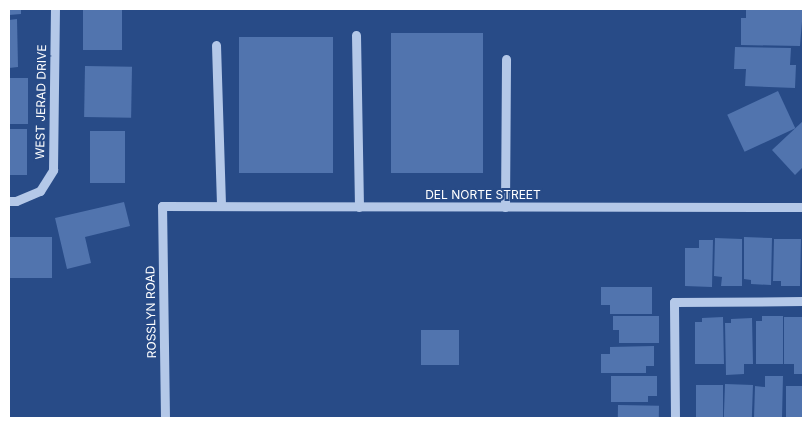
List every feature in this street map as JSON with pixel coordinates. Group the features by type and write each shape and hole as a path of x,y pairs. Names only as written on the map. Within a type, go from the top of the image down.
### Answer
{"street":[{"name":"WEST JERAD DRIVE","path":"9,201 16,201 40,191 53,170 55,9"},
{"path":"356,35 359,207"},
{"path":"216,45 220,206"},
{"path":"505,207 506,59"},
{"name":"DEL NORTE STREET","path":"162,206 803,207"},
{"name":"ROSSLYN ROAD","path":"162,206 165,418"},
{"path":"675,418 674,302 803,301"}],"building":[{"path":"9,9 21,9 21,14 9,15"},
{"path":"83,9 122,9 122,50 83,50"},
{"path":"746,9 803,9 800,46 741,45 741,18 746,18"},
{"path":"17,19 18,67 9,68 9,20"},
{"path":"391,33 483,33 483,173 391,173"},
{"path":"239,37 333,37 333,173 239,173"},
{"path":"735,47 791,48 790,65 796,65 795,88 745,86 746,69 734,69"},
{"path":"85,66 132,67 131,118 84,117"},
{"path":"9,78 28,78 28,124 9,124"},
{"path":"778,91 795,128 745,152 727,115"},
{"path":"803,121 803,167 795,175 772,150"},
{"path":"9,129 27,129 27,175 9,175"},
{"path":"90,131 125,131 125,183 90,183"},
{"path":"124,202 130,226 85,237 91,263 67,269 55,218"},
{"path":"9,237 52,237 52,278 9,278"},
{"path":"744,237 772,238 771,285 751,284 751,280 744,279"},
{"path":"715,238 742,239 742,286 721,286 722,277 714,276"},
{"path":"774,239 801,239 800,286 781,286 781,281 773,281"},
{"path":"699,240 713,240 712,287 685,286 685,248 699,248"},
{"path":"601,287 652,287 652,314 610,314 610,305 601,305"},
{"path":"613,316 659,316 659,343 619,343 619,330 613,330"},
{"path":"762,316 783,316 783,364 756,364 756,321 762,321"},
{"path":"723,317 724,364 695,364 695,322 702,322 702,318"},
{"path":"784,317 803,317 803,374 794,374 794,364 784,364"},
{"path":"752,318 753,364 744,364 744,374 726,375 725,323 731,323 731,319"},
{"path":"421,330 459,330 459,365 421,365"},
{"path":"654,346 654,366 646,366 646,373 601,373 601,354 610,354 610,347"},
{"path":"611,376 657,376 657,396 648,396 648,402 611,402"},
{"path":"765,376 783,376 782,418 754,418 755,386 765,387"},
{"path":"725,384 753,385 752,418 724,418"},
{"path":"696,385 723,385 723,418 696,418"},
{"path":"786,386 803,386 803,418 786,418"},
{"path":"618,405 659,406 659,418 618,418"}]}
